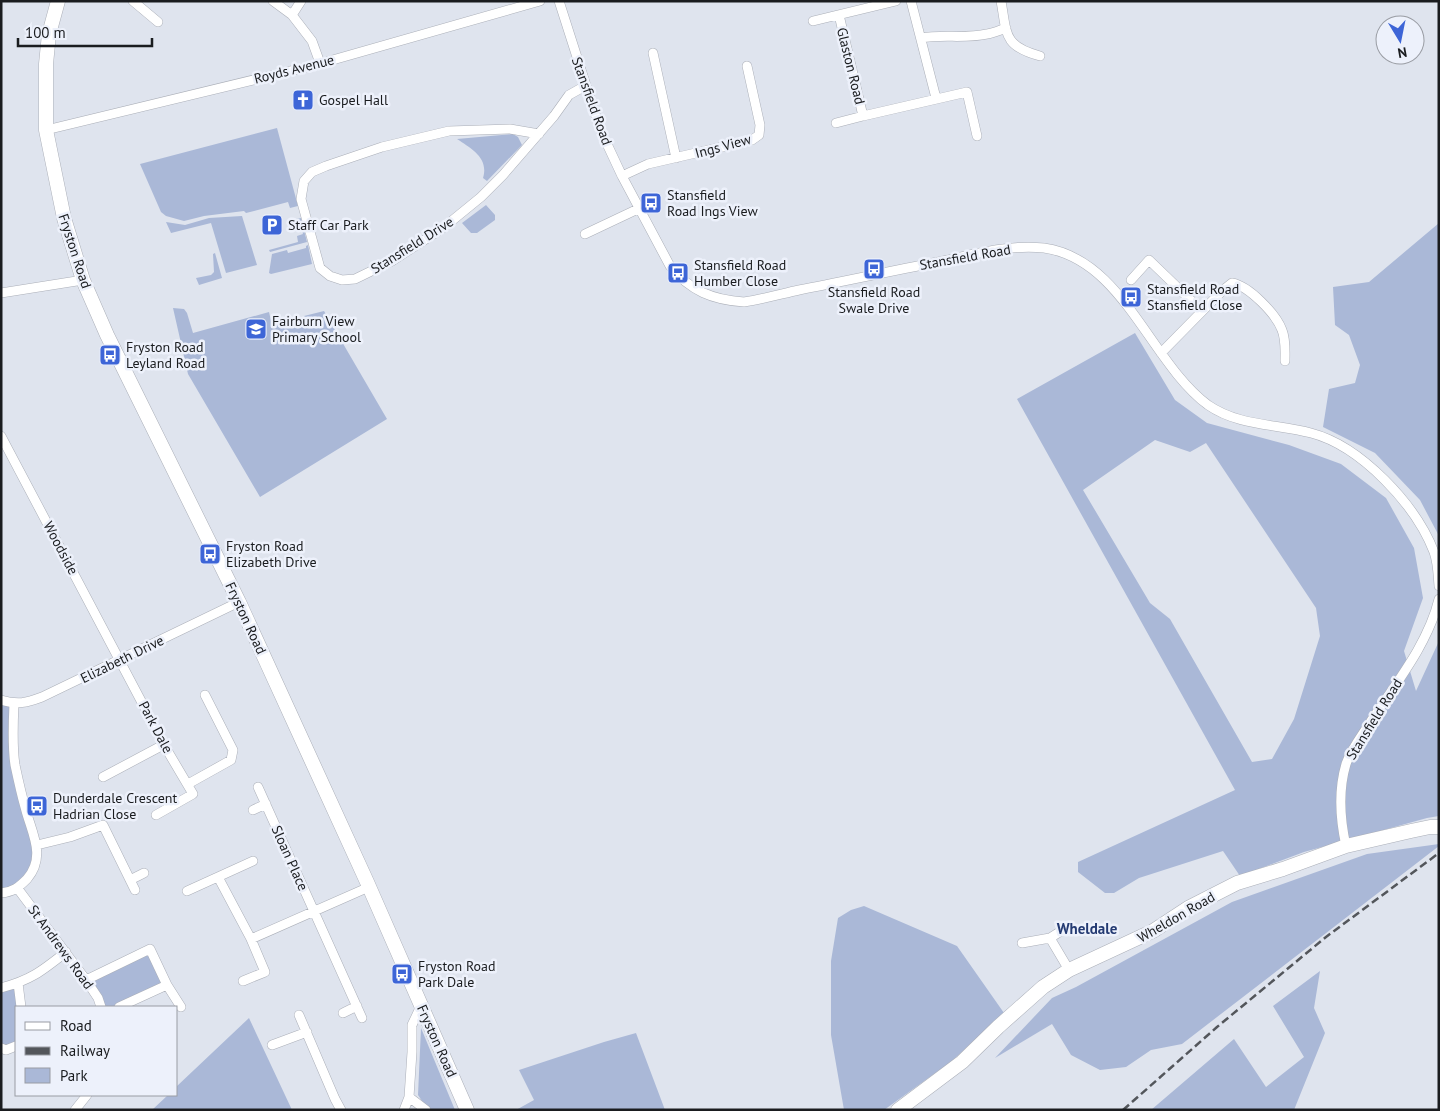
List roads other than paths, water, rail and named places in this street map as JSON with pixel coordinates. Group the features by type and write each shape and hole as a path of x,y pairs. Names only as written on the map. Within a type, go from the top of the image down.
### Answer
{"street":[{"name":"Fryston Road","path":"58,1 49,34 46,64 46,130 64,218 83,280 111,343 239,602 369,887 467,1110"},
{"path":"133,1 158,22"},
{"path":"273,1 292,15 312,41 320,63"},
{"path":"292,15 302,1"},
{"name":"Royds Avenue","path":"46,130 320,63 540,1"},
{"name":"Stansfield Road","path":"559,1 600,129 622,176 663,253 679,278 692,287 704,294 726,301 744,302 1016,247 1045,248 1067,254 1085,264 1112,287 1161,353 1191,388 1208,404 1230,416 1254,423 1312,434 1341,445 1367,463 1398,495 1421,526 1434,553 1439,586"},
{"name":"Glaston Road","path":"813,21 896,1"},
{"path":"911,1 936,98"},
{"path":"1001,1 1008,37 1018,48 1040,56"},
{"name":"Glaston Road","path":"839,15 864,116"},
{"path":"921,38 934,36 963,37 988,34 1006,28"},
{"name":"Ings View","path":"653,53 676,158"},
{"name":"Ings View","path":"622,176 648,164 752,140 760,135 760,125 747,66"},
{"name":"Stansfield Drive","path":"539,134 510,129 449,131 382,147 312,172 304,181 301,199 320,268 330,276 342,280 355,280 392,261 442,228 477,201 539,134 569,95 585,86"},
{"name":"Glaston Road","path":"836,123 967,92 977,136"},
{"path":"585,234 640,208"},
{"path":"1131,280 1149,260 1202,310"},
{"path":"1,293 83,280"},
{"path":"1161,353 1202,310 1232,283 1240,284 1267,308 1282,329 1285,340 1285,361"},
{"name":"Woodside","path":"1,436 121,660"},
{"name":"Stansfield Road","path":"1346,846 1340,807 1341,787 1347,762 1365,730 1425,637 1434,618 1439,599"},
{"name":"Elizabeth Drive","path":"1,700 14,704 29,702 42,697 239,602"},
{"name":"Park Dale","path":"121,660 193,794 156,815"},
{"path":"188,784 231,760 233,750 206,695"},
{"path":"1,893 18,889 29,876 37,861 37,845 15,765 12,732 14,704"},
{"path":"103,777 165,744"},
{"name":"Sloan Place","path":"258,787 362,1018"},
{"path":"253,810 266,804"},
{"path":"37,845 70,837 104,825 135,890"},
{"name":"Wheldon Road","path":"898,1110 962,1062 998,1027 1044,987 1069,970 1153,931 1188,908 1237,883 1283,869 1346,846 1411,830 1439,827"},
{"path":"187,891 253,861"},
{"path":"130,880 144,873"},
{"path":"218,877 251,939 265,972 243,981"},
{"path":"251,939 369,887"},
{"name":"St Andrews Road","path":"18,889 86,980 98,998 101,1006"},
{"path":"1022,943 1050,938 1070,926"},
{"path":"1050,938 1069,970"},
{"path":"86,980 150,949 167,985 181,1006"},
{"path":"1,988 37,975 66,952"},
{"path":"18,983 21,1006"},
{"path":"120,1006 167,985"},
{"path":"343,1013 357,1006"},
{"path":"404,1110 409,1097 412,1026 421,1006"},
{"path":"299,1015 334,1099 341,1110"},
{"path":"272,1045 307,1032"},
{"path":"1,1048 6,1050 15,1046"},
{"path":"75,1110 86,1096"},
{"path":"409,1097 426,1110"}],"railway":[{"path":"1123,1110 1217,1027 1326,937 1439,853"}],"place":[{"name":"Gospel Hall","path":"303,100"},
{"name":"Stansfield Road Ings View","path":"651,203"},
{"name":"Staff Car Park","path":"272,225"},
{"name":"Stansfield Road Swale Drive","path":"874,269"},
{"name":"Stansfield Road Humber Close","path":"678,273"},
{"name":"Stansfield Road Stansfield Close","path":"1131,297"},
{"name":"Fairburn View Primary School","path":"256,329"},
{"name":"Fryston Road Leyland Road","path":"110,355"},
{"name":"Fryston Road Elizabeth Drive","path":"210,554"},
{"name":"Dunderdale Crescent Hadrian Close","path":"37,806"},
{"name":"Fryston Road Park Dale","path":"402,974"}],"district":[{"name":"Wheldale","path":"1087,928"}]}
